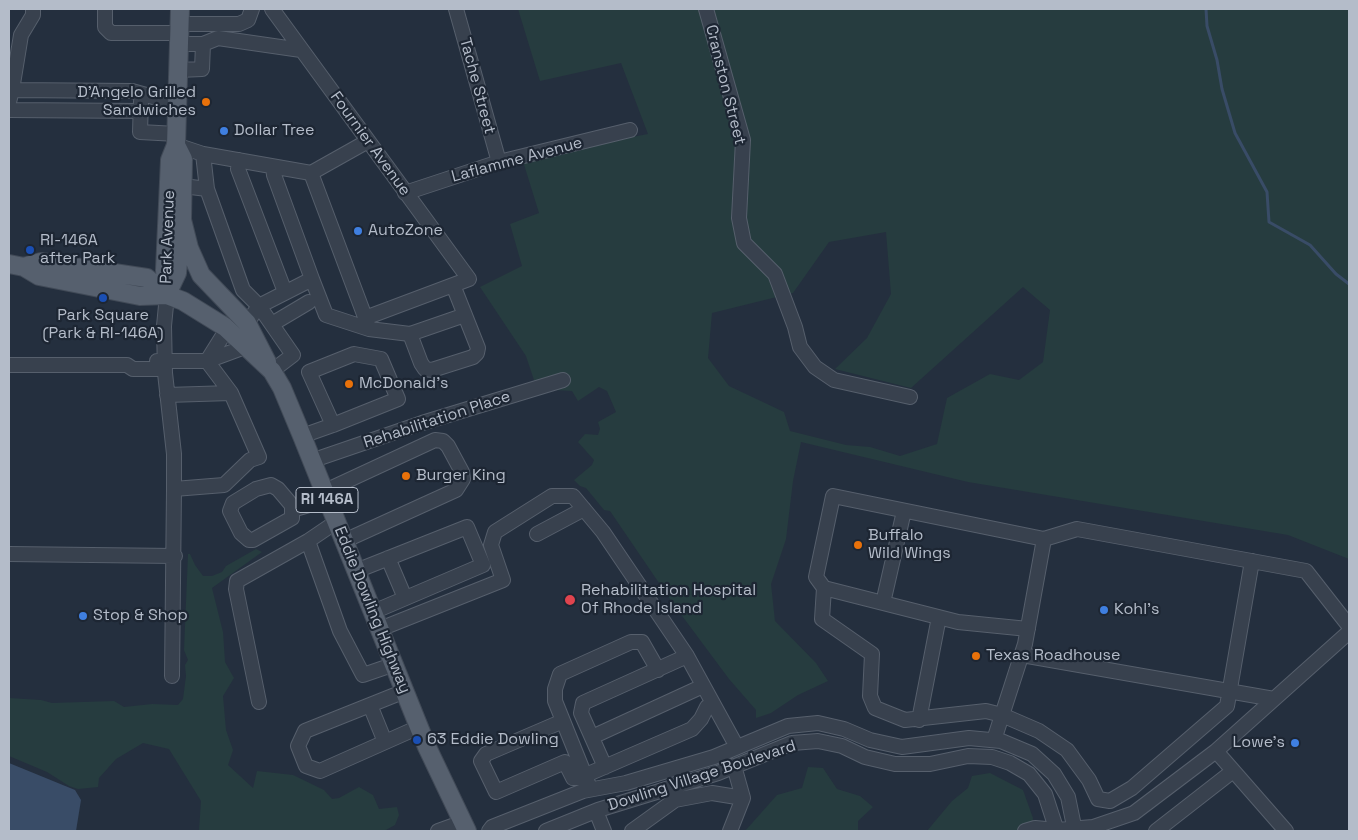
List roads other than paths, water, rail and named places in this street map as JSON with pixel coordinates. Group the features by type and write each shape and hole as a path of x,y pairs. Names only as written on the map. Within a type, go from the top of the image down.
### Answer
{"main road":[{"name":"Park Avenue","path":"167,295 165,270 170,160 176,139 180,28"},
{"name":"Park Avenue","path":"167,295 177,273 182,220 183,159 176,139"},
{"path":"182,220 189,248 201,275 247,323 272,371"},
{"name":"RI 146A","path":"16,265 41,262 147,278 167,295"},
{"name":"Eddie Dowling Highway","path":"167,295 206,314 227,329 272,371 282,388 419,727 465,827"}],"street":[{"path":"33,9 33,15 21,35 10,96 132,91 178,104"},
{"path":"105,9 105,27 111,33 239,24 248,20 252,9"},
{"name":"Fournier Avenue","path":"272,9 405,193 470,279 453,285"},
{"name":"Tache Street","path":"456,9 499,162"},
{"name":"Cranston Street","path":"706,9 742,140 739,218 744,243 775,274 800,347 815,367 834,380 910,398"},
{"path":"180,28 203,44"},
{"path":"203,44 218,38 301,50"},
{"path":"179,70 202,69 203,44"},
{"path":"141,95 140,132 176,139 203,154 311,173 368,141"},
{"path":"9,110 141,111"},
{"name":"Laflamme Avenue","path":"405,193 499,162 630,130"},
{"path":"203,154 207,189 243,290 259,306 293,355 309,372 333,425"},
{"path":"239,160 238,169 285,292"},
{"path":"273,167 274,175 326,315 410,334 465,315"},
{"path":"311,173 367,324"},
{"path":"183,186 207,189"},
{"path":"247,323 259,306 312,278"},
{"path":"367,324 453,285 478,348 477,353 473,357 432,370 425,369 410,334"},
{"path":"167,295 164,326 165,365 174,454 172,676"},
{"path":"272,324 309,302"},
{"path":"207,361 227,329"},
{"path":"9,365 127,365 133,361 165,365 207,361 245,347"},
{"path":"302,436 398,399 381,358 354,354 309,372"},
{"path":"272,371 293,355"},
{"path":"174,489 224,486 250,460 258,457 231,393 207,361"},
{"name":"Rehabilitation Place","path":"311,461 422,423 563,380"},
{"path":"167,395 231,393"},
{"path":"292,508 292,518 253,540 249,540 241,533 230,511 233,503 256,490 271,486 278,490 292,508 300,510 365,472 435,440 443,441 448,446 462,472 463,479 456,490 344,541"},
{"path":"380,629 503,580 491,545 495,532 552,496 573,496 603,532 687,656 737,747"},
{"path":"1028,629 958,622 824,588 816,578 833,496 1044,539 1077,530 1306,571 1349,626"},
{"path":"537,534 584,509"},
{"path":"883,603 904,511"},
{"path":"259,702 236,589 237,581 308,541 336,522"},
{"path":"356,571 467,527 483,565 373,612"},
{"path":"994,740 1022,655 1044,539"},
{"path":"308,541 340,631 363,676 395,664"},
{"path":"9,554 174,556"},
{"path":"388,558 405,598"},
{"path":"824,588 822,619 872,654 870,696 875,708 905,720 919,720 986,711 1002,716 1039,731 1067,750 1089,780 1098,799 1110,801 1132,788 1227,706 1252,561"},
{"path":"919,720 939,617"},
{"path":"1025,831 1035,828 1057,831 1093,827 1134,812 1216,751 1349,632"},
{"path":"591,790 555,701 555,689 560,674 631,642 642,642 658,670"},
{"path":"1022,655 1274,699"},
{"path":"605,767 581,713 584,703 687,656"},
{"path":"592,737 704,686"},
{"path":"405,691 305,731 298,746 306,766 320,771 419,727"},
{"path":"563,722 486,754 482,761 496,792 565,762 573,778 605,767 692,729 701,719 707,707 713,704"},
{"path":"370,705 385,742"},
{"name":"Dowling Village Boulevard","path":"490,831 492,827 591,790 626,783 705,760 788,726 818,723 844,729 870,740 902,747 969,738 994,740 1032,754 1054,774 1068,797 1075,830"},
{"name":"Dowling Village Boulevard","path":"546,831 596,811 734,766 792,743 818,741 842,746 865,757 896,764 930,764 968,756 992,757 1010,763 1029,774 1045,794 1057,831"},
{"path":"1216,751 1286,831"},
{"path":"730,831 742,798 734,766"},
{"path":"1156,831 1233,771"},
{"path":"632,831 675,800 712,793 742,798"},
{"path":"596,811 604,831"},
{"path":"438,831 465,827"}],"water":[{"path":"9,763 75,790 81,800 76,831 9,831"}],"waterway":[{"path":"1206,9 1207,26 1235,133 1267,192 1269,222 1310,245 1336,274 1349,284"}],"place":[{"name":"D'Angelo Grilled Sandwiches","path":"206,102"},
{"name":"Dollar Tree","path":"224,131"},
{"name":"AutoZone","path":"358,231"},
{"name":"RI-146A after Park","path":"30,250"},
{"name":"Park Square (Park & RI-146A)","path":"103,298"},
{"name":"McDonald's","path":"349,384"},
{"name":"Burger King","path":"406,476"},
{"name":"Buffalo Wild Wings","path":"858,545"},
{"name":"Rehabilitation Hospital Of Rhode Island","path":"570,600"},
{"name":"Kohl's","path":"1104,610"},
{"name":"Stop & Shop","path":"83,616"},
{"name":"Texas Roadhouse","path":"976,656"},
{"name":"63 Eddie Dowling","path":"417,740"},
{"name":"Lowe's","path":"1295,743"}]}
